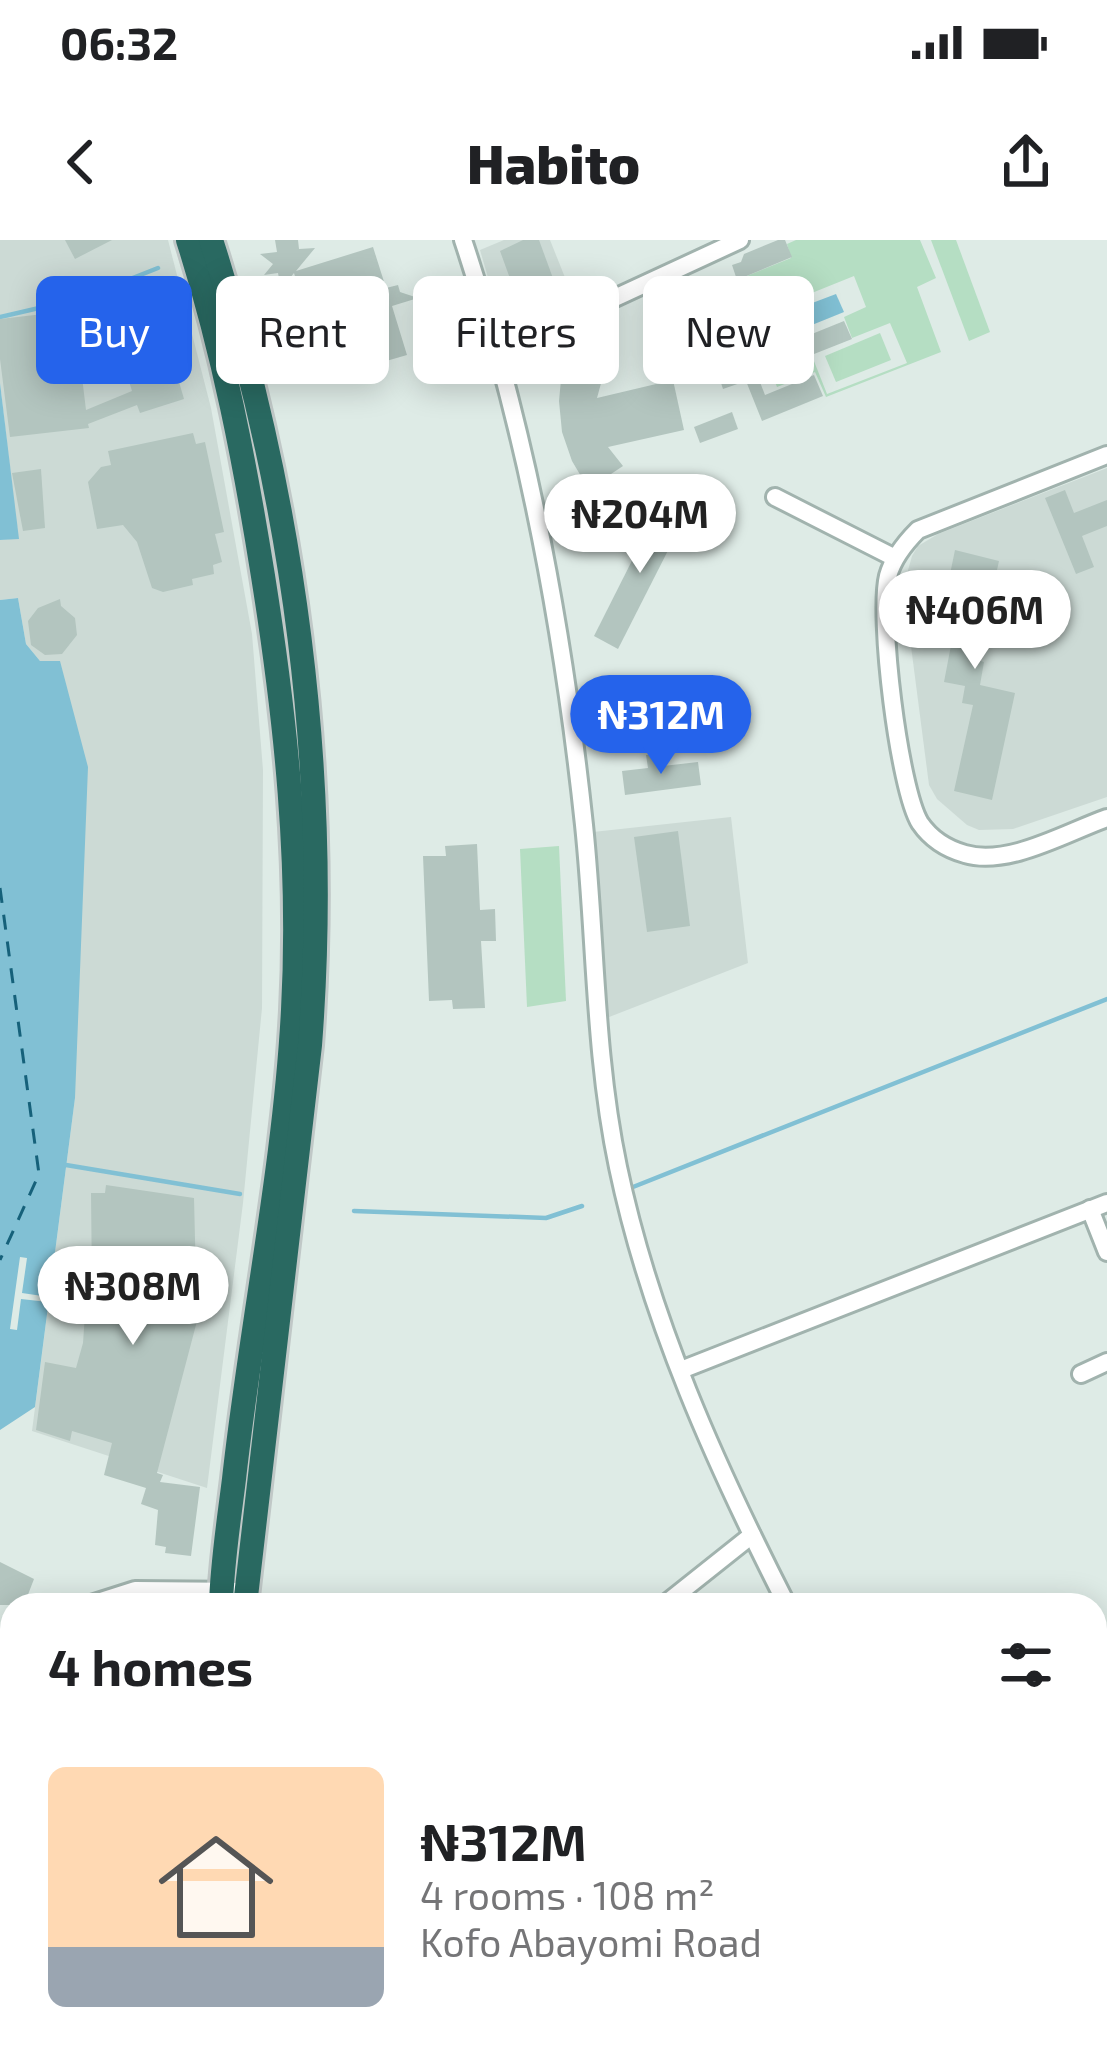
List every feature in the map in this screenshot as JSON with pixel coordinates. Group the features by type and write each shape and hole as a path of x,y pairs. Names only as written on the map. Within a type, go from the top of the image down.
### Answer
{"highway":[{"path":"188,240 215,334 253,514 281,693 294,862 293,1011 234,1593"},
{"path":"212,240 255,399 283,540 306,692 317,864 310,1045 234,1593"}],"street":[{"path":"463,240 474,276"},
{"path":"619,296 740,240"},
{"path":"505,384 544,554 578,768 595,1004 615,1149 633,1227 702,1427 782,1593"},
{"path":"1107,455 918,530 895,558 884,612 906,792 921,825 940,845 970,856 1007,854 1107,818"},
{"path":"775,497 895,558"},
{"path":"681,1370 1099,1206 1107,1252"},
{"path":"1081,1374 1107,1362"},
{"path":"679,1593 752,1535"},
{"path":"126,1593 172,1593"}],"shaded area":[{"path":"0,240 168,240 177,276 36,276 36,384 192,384 192,334 211,408 252,634 263,770 262,1008 207,1488 32,1431 75,1098 40,661 26,644 18,598 0,600 0,540 18,538 0,383"},
{"path":"504,240 550,240 564,276 488,276 480,250"},
{"path":"1107,468 1107,797 1013,829 979,830 937,799 929,785 905,600 912,556 918,546 938,534"},
{"path":"731,817 748,963 604,1019 593,832"}],"green space":[{"path":"796,240 920,240 936,278 917,287 941,352 826,397 814,361 827,394 907,363 890,323 852,338 844,317 866,307 854,276 814,292 814,276 747,276 791,258 787,244"},
{"path":"931,240 956,240 990,332 969,341"},
{"path":"880,333 891,360 836,382 825,356"},
{"path":"559,846 566,1001 527,1007 520,849"}],"water":[{"path":"836,294 844,312 814,324 814,302"},
{"path":"0,383 19,539 0,540"},
{"path":"18,598 26,644 40,661 60,661 88,767 75,1098 35,1407 0,1430 0,600"}],"pier":[{"path":"20,1257 27,1258 22,1293 49,1297 48,1302 21,1299 17,1330 10,1329"}],"building":[{"path":"65,240 112,240 75,259"},
{"path":"275,240 298,240 299,249 315,248 296,271 373,247 382,276 264,275 273,264 260,254 277,252"},
{"path":"523,240 539,240 552,276 509,276 500,251"},
{"path":"785,240 792,257 736,276 732,265 741,262 744,254"},
{"path":"398,285 400,292 413,296 392,306 407,355 389,360 389,287"},
{"path":"36,315 36,384 83,384 86,410 132,391 130,384 180,384 184,399 140,413 137,405 88,424 89,428 10,437 0,319"},
{"path":"844,321 852,339 814,354 814,333"},
{"path":"814,375 823,396 762,421 747,384 761,384 765,395 792,384 814,384"},
{"path":"561,384 601,384 597,398 674,384 684,430 608,447 623,466 611,474 617,481 605,489 599,481 588,488 562,432"},
{"path":"732,412 738,429 700,443 694,427"},
{"path":"193,433 196,444 205,442 224,532 215,534 222,562 213,565 214,574 192,579 193,585 163,592 152,588 137,542 123,525 97,529 88,482 101,467 111,465 108,451"},
{"path":"41,469 45,528 23,531 12,473"},
{"path":"1065,490 1074,513 1107,500 1107,526 1082,536 1094,567 1076,574 1045,498"},
{"path":"661,503 686,515 618,649 594,636"},
{"path":"955,550 999,561 977,660 984,662 980,685 1015,693 992,800 954,791 973,705 962,703 965,686 944,682 952,640 937,637"},
{"path":"60,599 75,618 77,635 62,654 45,655 31,645 28,621 38,608"},
{"path":"661,753 663,766 698,762 701,785 625,795 622,771 648,768 646,755"},
{"path":"678,831 690,926 647,932 634,837"},
{"path":"477,844 480,910 495,909 496,941 481,941 485,1008 453,1009 452,1000 429,1001 423,856 446,856 445,846"},
{"path":"106,1185 194,1198 197,1321 157,1473 163,1475 160,1482 200,1487 191,1556 165,1553 166,1547 155,1545 158,1510 141,1504 146,1488 104,1475 112,1443 72,1431 70,1441 36,1430 45,1362 76,1368 85,1314 51,1310 54,1290 87,1295 88,1285 92,1286 91,1193 105,1193"},
{"path":"0,1562 34,1579 29,1593 0,1593"}],"waterway":[{"path":"0,317 82,298 158,268"},
{"path":"633,1187 1107,999"},
{"path":"66,1165 240,1194"},
{"path":"354,1211 546,1218 582,1206"}],"ferry route":[{"path":"0,888 39,1174 0,1260"}]}
